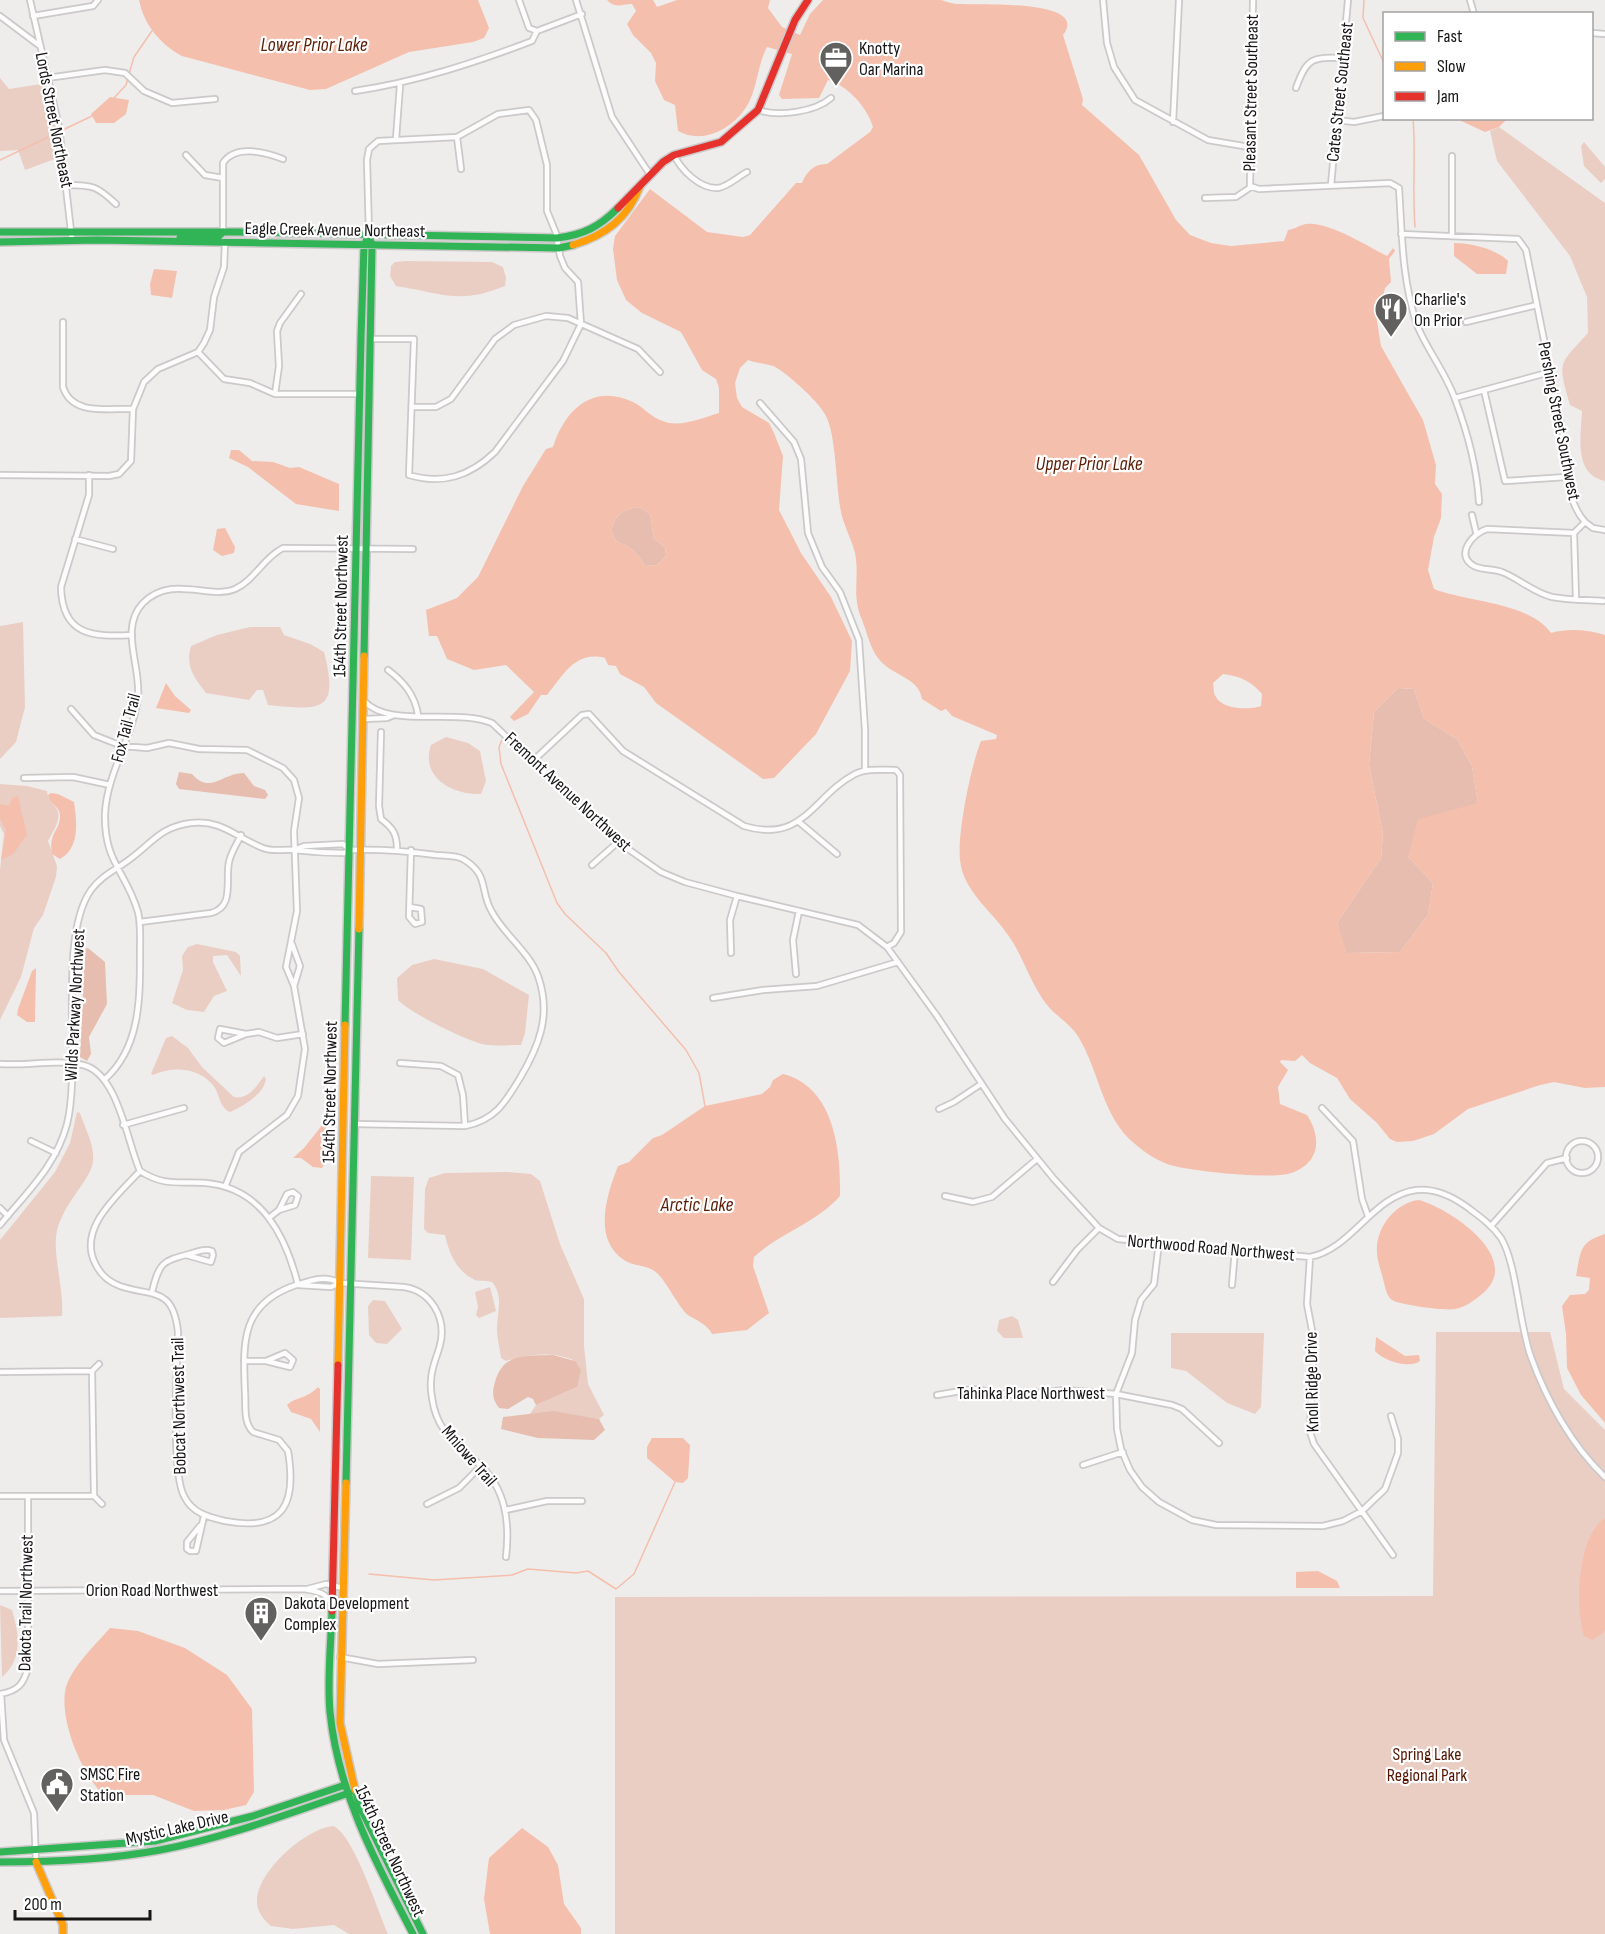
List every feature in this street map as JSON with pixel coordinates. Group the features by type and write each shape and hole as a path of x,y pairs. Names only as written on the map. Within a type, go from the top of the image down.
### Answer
{"street":[{"name":"Lords Street Northeast","path":"30,0 59,127 72,240"},
{"path":"33,16 93,6 98,0"},
{"path":"519,0 529,28 537,32"},
{"path":"576,0 612,117 649,173"},
{"name":"Eagle Creek Avenue Northeast","path":"0,232 71,230 369,234 579,245 609,230 638,194 641,184 649,173 674,155 721,142 745,124 758,110 795,20 808,0"},
{"path":"1103,0 1107,43 1114,67 1127,91 1135,100 1208,140 1249,147"},
{"path":"1173,122 1179,0"},
{"name":"Pleasant Street Southeast","path":"1251,187 1249,147 1253,0"},
{"name":"Cates Street Southeast","path":"1331,185 1348,0"},
{"path":"355,91 400,84 479,61 532,41 537,32 582,14"},
{"path":"0,16 40,46"},
{"path":"1296,88 1308,63 1318,57 1344,58"},
{"path":"47,78 105,70 124,73 144,91 172,103 215,99"},
{"path":"369,339 414,339 409,476 423,480 442,480 462,476 483,463 495,452 563,361 581,324 578,282 565,268 547,211 547,165 536,120 529,110 498,114 457,137 396,139 400,84"},
{"path":"758,110 768,114 822,107 831,98"},
{"path":"1336,120 1362,121 1383,116"},
{"path":"457,137 461,169"},
{"name":"154th Street Northwest","path":"396,139 378,141 369,149 369,234 360,394 364,718 340,1723 354,1791 423,1934"},
{"path":"169,241 186,237 220,236 223,231 223,163 227,156 234,153 266,153 283,159"},
{"path":"186,155 205,175 223,178"},
{"path":"674,155 679,165 706,186 720,188 747,172"},
{"path":"1401,234 1452,236 1452,156"},
{"path":"1205,198 1236,197 1251,187 1390,183 1399,188 1407,291 1418,327 1455,398 1478,478 1479,502"},
{"path":"67,185 89,185 99,188 116,204"},
{"name":"Pershing Street Southwest","path":"1452,236 1518,238 1526,250 1563,439 1567,477 1575,506 1585,522 1574,533"},
{"name":"Eagle Creek Avenue Northeast","path":"0,242 169,241 368,246 558,243"},
{"path":"0,475 89,476 119,474 126,469 130,461 133,409 144,382 158,369 198,352 210,330 211,309 224,267 225,243"},
{"name":"154th Street Northwest","path":"368,246 369,339 355,652 330,1710 346,1794 359,1828 413,1934"},
{"path":"275,394 279,366 277,331 280,323 301,294"},
{"path":"1466,322 1537,305"},
{"path":"413,407 436,407 451,399 495,339 514,325 546,316 568,318 638,349 660,372"},
{"path":"63,322 63,387 66,398 74,405 85,408 133,409"},
{"path":"198,352 224,379 250,382 275,394 360,394"},
{"path":"1455,398 1550,372"},
{"path":"1484,390 1505,481 1567,477"},
{"path":"760,403 794,442 801,459 808,533 822,567 840,592 860,640 865,770"},
{"path":"89,476 89,495 62,587 62,602 67,616 78,628 92,635 132,635"},
{"path":"1472,515 1476,532"},
{"path":"1585,522 1593,528 1605,530"},
{"path":"1576,599 1574,533 1487,529 1476,532 1468,542 1466,552 1469,562 1476,567 1500,571 1550,597 1576,599 1603,601"},
{"path":"75,539 113,549"},
{"name":"Fox Tail Trail","path":"104,1080 124,1054 137,1017 140,922 137,909 116,868 105,837 105,812 110,785 138,695 132,635 135,616 144,603 158,593 187,587 232,590 250,580 275,552 283,548 413,549"},
{"path":"355,652 359,680 359,714 364,718"},
{"path":"388,670 416,701 418,715"},
{"name":"Fremont Avenue Northwest","path":"364,701 371,709 394,715 481,718 498,727 618,842 661,872 686,882 737,896 858,925 887,947 898,962"},
{"path":"71,709 94,735 122,746 147,748 169,743 199,749 247,750 283,768 298,788 299,806 294,831 297,911 286,967 294,986 303,1034 304,1061 293,1107 278,1123 239,1152 225,1187"},
{"path":"534,760 582,715 589,714 623,751 744,826 761,831 799,822 853,775 865,770 896,770 900,775 901,932 894,943 887,947"},
{"name":"Fremont Avenue Northwest","path":"364,718 387,718 394,715"},
{"path":"381,732 379,806 381,819 392,827 397,837 397,849"},
{"path":"24,778 73,777 110,785"},
{"path":"799,822 837,854"},
{"name":"Wilds Parkway Northwest","path":"0,1226 46,1170 56,1154 69,1111 76,943 81,911 90,892 104,876 130,859 158,834 179,825 211,823 241,835 263,848 304,853 344,853 360,849 411,850 460,857 477,868 486,887 490,910 529,959 538,977 543,996 544,1017 534,1055 502,1107 483,1122 465,1126"},
{"path":"140,922 211,913 221,909 227,899 228,864 241,835"},
{"path":"592,865 618,842"},
{"name":"Wilds Parkway Northwest","path":"294,850 304,846 343,843 350,850"},
{"path":"410,907 411,850"},
{"path":"731,953 730,921 737,896"},
{"path":"796,974 793,940 799,911"},
{"path":"292,944 300,966 294,986"},
{"path":"713,998 763,990 817,986 898,962"},
{"name":"Northwood Road Northwest","path":"898,962 937,1016 981,1084 1037,1160 1099,1228 1118,1239 1310,1257 1332,1248 1368,1216 1404,1192 1427,1190 1450,1196 1491,1226 1501,1239 1508,1255 1530,1354 1542,1386 1582,1452 1605,1477"},
{"path":"246,1034 225,1028 220,1029 218,1038 224,1043 246,1034 259,1032 277,1038 303,1034"},
{"path":"354,1124 465,1126 463,1095 458,1075 441,1066 400,1063"},
{"path":"0,1064 71,1064 91,1068 104,1080 113,1096 140,1171 162,1182 205,1183 225,1187 248,1197 270,1217 282,1236 298,1285"},
{"path":"939,1109 981,1084"},
{"path":"123,1125 184,1108"},
{"path":"1322,1108 1353,1141 1362,1199 1368,1216"},
{"path":"31,1141 56,1154"},
{"path":"1580,1142 1593,1146 1598,1156 1594,1168 1582,1173 1573,1170 1567,1158 1572,1146 1580,1142"},
{"path":"1491,1226 1547,1164 1567,1158"},
{"path":"945,1196 973,1202 992,1197 1037,1160"},
{"path":"140,1171 97,1222 90,1246 94,1263 112,1283 152,1292 162,1265 176,1256 205,1250 212,1251 213,1255 211,1262 207,1263 186,1255"},
{"path":"270,1217 279,1210 295,1205 298,1200 296,1194 287,1194 279,1210"},
{"path":"0,1208 8,1216"},
{"path":"1053,1282 1077,1250 1099,1228"},
{"path":"1159,1242 1154,1284 1142,1300 1135,1320 1132,1353 1116,1394 1117,1429 1130,1470 1142,1487 1160,1502 1192,1520 1216,1526 1323,1526 1343,1521 1362,1511 1385,1489 1394,1470 1398,1439 1390,1416"},
{"path":"1232,1285 1235,1250"},
{"name":"Knoll Ridge Drive","path":"1310,1257 1307,1304 1314,1341 1310,1432 1320,1454 1393,1555"},
{"path":"200,1526 199,1546 196,1551 190,1551 187,1549 187,1542 200,1526 204,1516 249,1526 260,1525 280,1513 287,1498 288,1450 279,1440 253,1432 246,1420 244,1361 247,1330 256,1313 276,1293 314,1279 331,1278 340,1283 349,1284"},
{"path":"298,1285 331,1287 340,1283"},
{"name":"Mniowe Trail","path":"349,1284 409,1287 429,1299 441,1327 440,1346 430,1381 436,1416 451,1440 481,1466 498,1487 506,1510 506,1557"},
{"name":"Bobcat Northwest Trail","path":"152,1292 166,1301 177,1321 179,1478 188,1503 204,1516"},
{"path":"244,1361 266,1361 286,1368 290,1367 293,1360 285,1353 266,1361"},
{"path":"0,1372 92,1371 99,1364"},
{"path":"92,1371 94,1496 102,1504"},
{"name":"Tahinka Place Northwest","path":"937,1395 973,1389 1012,1395 1066,1390 1116,1394 1182,1409 1219,1443"},
{"path":"1083,1465 1123,1452"},
{"path":"427,1504 459,1488 481,1466"},
{"path":"0,1496 94,1496"},
{"name":"Dakota Trail Northwest","path":"1,1694 15,1691 26,1677 28,1496"},
{"path":"506,1510 547,1501 582,1501"},
{"name":"Orion Road Northwest","path":"0,1591 304,1589 326,1584 343,1588"},
{"name":"Orion Road Northwest","path":"304,1589 325,1596 333,1611"},
{"path":"340,1657 378,1664 472,1660"},
{"path":"1,1694 2,1730 32,1804 36,1862 63,1925 63,1934"},
{"name":"Mystic Lake Drive","path":"0,1852 36,1852 117,1846 196,1832 352,1783"},
{"name":"Mystic Lake Drive","path":"0,1862 84,1860 162,1850 234,1831 354,1791"}],"green space":[{"path":"0,78 9,89 48,83 63,156 25,170 18,150 0,151"},
{"path":"1499,127 1605,203 1605,481 1595,477 1583,463 1580,442 1582,411 1570,405 1562,371 1566,358 1588,333 1587,297 1570,256 1497,161 1490,131"},
{"path":"1584,142 1605,167 1605,179 1601,183 1584,166 1581,146"},
{"path":"395,262 492,262 503,267 506,278 505,286 475,295 450,296 396,286 390,276 391,266"},
{"path":"23,622 25,707 16,742 0,759 0,626"},
{"path":"250,627 280,627 284,635 310,644 324,652 329,687 327,697 322,704 301,708 268,705 263,690 257,690 249,700 206,693 190,666 191,646 217,635"},
{"path":"446,737 468,743 480,751 486,781 481,794 470,794 450,788 441,782 430,767 431,745"},
{"path":"0,784 27,786 47,791 58,816 57,824 48,841 57,866 56,877 43,915 34,928 21,977 0,1020 0,870 4,834 0,826"},
{"path":"197,944 236,952 240,956 241,976 227,955 213,956 213,962 227,991 214,996 204,1012 187,1010 172,1003 183,970 182,956 188,947"},
{"path":"434,959 483,969 529,995 525,1033 521,1045 487,1045 468,1039 427,1019 398,1000 397,978 412,965"},
{"path":"172,1036 188,1048 202,1067 234,1097 248,1094 264,1076 266,1079 262,1090 230,1112 222,1105 215,1088 209,1081 195,1072 178,1069 151,1074 166,1038"},
{"path":"77,1112 80,1113 89,1137 93,1150 93,1162 91,1170 68,1205 58,1226 56,1255 62,1296 62,1316 0,1318 0,1240 55,1172 70,1143"},
{"path":"445,1173 531,1174 540,1181 560,1244 584,1299 584,1346 588,1384 604,1415 599,1419 553,1412 530,1414 536,1405 577,1387 575,1361 550,1355 532,1355 506,1361 501,1358 497,1336 499,1299 496,1287 492,1282 475,1280 462,1271 454,1260 445,1235 428,1233 424,1229 425,1189 429,1178"},
{"path":"371,1176 414,1177 411,1260 368,1258"},
{"path":"490,1287 496,1311 479,1318 476,1315 478,1307 475,1292"},
{"path":"373,1300 385,1301 402,1329 387,1344 376,1343 369,1335 368,1306"},
{"path":"1012,1316 1018,1320 1023,1338 1004,1338 997,1331 999,1320"},
{"name":"Spring Lake Regional Park","path":"1436,1332 1550,1332 1564,1389 1605,1430 1605,1934 615,1934 615,1597 1433,1596"},
{"path":"1171,1333 1264,1333 1261,1407 1255,1414 1227,1403 1186,1371 1171,1368"},
{"path":"0,1605 12,1610 18,1646 13,1663 2,1677"},
{"path":"333,1826 341,1832 357,1858 388,1934 349,1934 334,1925 293,1929 271,1926 263,1918 257,1906 259,1890 273,1866 296,1843 322,1829"}],"shaded area":[{"path":"639,507 650,514 654,539 665,547 666,556 657,565 645,566 633,550 616,541 611,531 620,514"},
{"path":"1398,688 1414,689 1424,719 1457,739 1472,766 1478,803 1408,857 1433,883 1428,915 1400,952 1346,953 1337,923 1381,858 1383,834 1369,765 1374,712"},
{"path":"179,772 192,774 205,783 244,773 254,786 265,790 268,795 265,799 179,789 176,784"},
{"path":"88,948 105,962 107,1004 89,1037 91,1054 87,1061 80,1057 85,949"},
{"path":"553,1355 575,1361 581,1370 577,1387 536,1405 533,1399 528,1397 508,1409 499,1408 493,1395 493,1389 504,1365 525,1356"},
{"path":"553,1411 599,1419 605,1430 594,1440 538,1438 501,1429 503,1417"}],"water":[{"name":"Lower Prior Lake","path":"139,0 478,0 489,28 484,38 473,42 409,52 326,89 310,90 182,56 154,33 145,18"},
{"name":"Upper Prior Lake","path":"607,0 653,0 657,7 677,0 770,0 768,8 782,27 800,35 810,14 823,0 941,0 957,4 1010,5 1049,10 1062,16 1067,24 1063,35 1083,99 1082,105 1139,155 1176,220 1190,235 1211,243 1231,246 1284,241 1288,230 1306,224 1315,224 1336,230 1387,256 1393,248 1395,251 1389,259 1391,282 1385,288 1377,321 1381,346 1423,420 1436,465 1435,484 1442,494 1441,518 1434,537 1428,570 1434,589 1513,609 1541,623 1551,633 1578,630 1605,635 1605,1087 1585,1088 1554,1082 1540,1085 1468,1109 1434,1134 1413,1141 1397,1142 1390,1139 1377,1123 1350,1099 1337,1078 1310,1063 1302,1055 1295,1061 1281,1060 1280,1062 1288,1070 1278,1087 1280,1104 1307,1115 1315,1132 1316,1149 1308,1163 1301,1169 1291,1173 1267,1176 1195,1170 1165,1163 1143,1151 1115,1121 1079,1038 1042,998 1014,943 966,881 960,860 960,848 973,766 981,741 996,739 997,735 952,716 946,709 941,711 922,699 916,686 890,669 875,654 857,602 855,553 841,512 834,447 826,416 811,397 790,377 774,366 748,360 740,368 735,383 737,398 742,407 769,423 774,433 783,456 779,510 801,553 831,597 852,641 850,671 816,734 774,778 763,779 656,703 644,687 620,674 616,666 608,665 605,658 595,656 578,661 565,672 547,695 541,695 528,714 514,721 510,717 534,692 506,665 474,670 447,659 437,636 429,636 426,610 457,598 478,577 523,486 546,449 553,447 558,433 573,411 582,403 605,396 619,397 633,402 656,418 667,422 690,422 719,413 719,388 716,379 702,370 681,332 642,313 626,300 617,280 613,249 615,236 650,189 707,232 743,237 750,235 796,183 802,183 812,169 827,164 870,132 873,127 856,98 843,87 828,80 819,98 782,99 779,95 792,54 767,47 750,100 737,118 720,131 709,135 688,135 678,131 675,105 664,100 655,81 656,63 651,53 633,35 627,24 636,11 632,4 618,5","holes":["639,507 650,514 654,539 665,547 666,556 657,565 645,566 633,550 616,541 611,531 620,514","1223,674 1245,680 1262,694 1261,706 1230,707 1219,701 1215,695 1213,683","1398,688 1414,689 1424,719 1457,739 1472,766 1478,803 1418,819 1408,857 1433,883 1428,915 1400,952 1347,953 1337,923 1381,858 1383,834 1369,765 1374,712"]},
{"path":"110,97 129,100 126,114 114,123 96,123 91,114"},
{"path":"1459,120 1506,120 1499,127 1485,132"},
{"path":"1454,243 1468,244 1497,253 1508,261 1506,274 1477,274 1454,256"},
{"path":"154,269 177,271 172,298 151,295 150,284"},
{"path":"231,450 239,450 252,461 273,462 290,468 299,467 339,484 339,511 296,504 248,467 229,458"},
{"path":"225,528 235,547 234,553 222,556 213,550 217,529"},
{"path":"166,683 175,696 191,710 189,713 156,708"},
{"path":"51,793 74,802 76,834 71,848 60,859 52,854 51,847 60,813 50,801 48,795"},
{"path":"18,796 27,835 13,854 1,860 6,830 0,819 0,804 9,806 12,798"},
{"path":"36,968 35,1022 27,1022 17,1015 18,1009 32,971"},
{"name":"Arctic Lake","path":"783,1074 800,1081 814,1092 824,1107 836,1142 840,1196 820,1214 775,1241 754,1257 753,1266 769,1313 747,1330 712,1334 705,1325 685,1312 658,1274 624,1260 614,1251 605,1228 610,1190 618,1166 629,1162 653,1138 662,1135 705,1106 762,1094 770,1087 773,1080"},
{"path":"323,1124 326,1127 325,1163 322,1168 313,1167 301,1158 293,1158 304,1148"},
{"path":"1419,1200 1433,1205 1464,1224 1479,1237 1489,1251 1495,1266 1493,1280 1482,1294 1462,1307 1449,1309 1413,1306 1392,1300 1387,1293 1377,1255 1379,1234 1395,1211"},
{"path":"1605,1234 1605,1423 1581,1395 1567,1368 1562,1306 1570,1295 1585,1294 1589,1290 1590,1278 1576,1276 1581,1254 1590,1240"},
{"path":"1376,1337 1405,1356 1419,1355 1420,1361 1403,1364 1384,1358 1375,1351"},
{"path":"318,1387 320,1389 320,1432 311,1419 291,1412 287,1405"},
{"path":"652,1438 683,1438 690,1445 688,1478 683,1483 675,1482 647,1458 647,1447"},
{"path":"1605,1518 1605,1631 1593,1640 1584,1636 1579,1591 1584,1556 1589,1540 1596,1527"},
{"path":"1318,1571 1337,1581 1340,1588 1296,1588 1296,1572"},
{"path":"110,1628 138,1631 185,1648 227,1675 252,1709 254,1792 246,1805 224,1810 194,1811 153,1795 104,1795 96,1786 87,1774 73,1744 65,1711 65,1697 67,1684 75,1669"},
{"path":"522,1828 548,1847 558,1865 564,1904 581,1928 581,1934 490,1934 484,1899 489,1858"}],"waterway":[{"path":"1364,0 1363,18 1383,61"},
{"path":"129,74 134,57 154,28"},
{"path":"114,98 126,85 128,78"},
{"path":"0,160 92,116"},
{"path":"1413,120 1415,227"},
{"path":"502,740 499,747 501,764 557,903 565,914 606,953 619,972 686,1050 699,1073 705,1106"},
{"path":"369,1574 434,1580 512,1575 528,1569 576,1573 588,1571 616,1589 634,1574 675,1482"}],"traffic: fast":[{"path":"0,232 237,232 557,238 575,235 590,229 618,208"},
{"path":"180,238 218,237 223,232"},
{"path":"345,1025 361,337 364,246 369,234"},
{"path":"364,656 372,246 369,234"},
{"path":"0,242 97,240 559,248 573,245"},
{"path":"346,1483 359,929"},
{"path":"332,1611 329,1700 334,1742 341,1771 361,1827 413,1934"},
{"path":"0,1852 155,1841 253,1816 345,1785"},
{"path":"355,1790 360,1807 423,1934"},
{"path":"0,1862 80,1860 160,1850 232,1832 349,1793"}],"traffic: slow":[{"path":"573,245 596,236 614,224 629,207 640,186"},
{"path":"359,929 364,656"},
{"path":"338,1365 345,1025"},
{"path":"346,1483 340,1723 355,1790"},
{"path":"36,1862 63,1925 63,1934"}],"traffic: jam":[{"path":"618,208 663,162 674,155 721,142 758,110 795,20 808,0"},
{"path":"332,1611 338,1365"}],"place":[{"name":"Knotty Oar Marina","path":"836,87"},
{"name":"Charlie's On Prior","path":"1391,338"},
{"name":"Dakota Development Complex","path":"261,1642"},
{"name":"SMSC Fire Station","path":"57,1813"}]}
